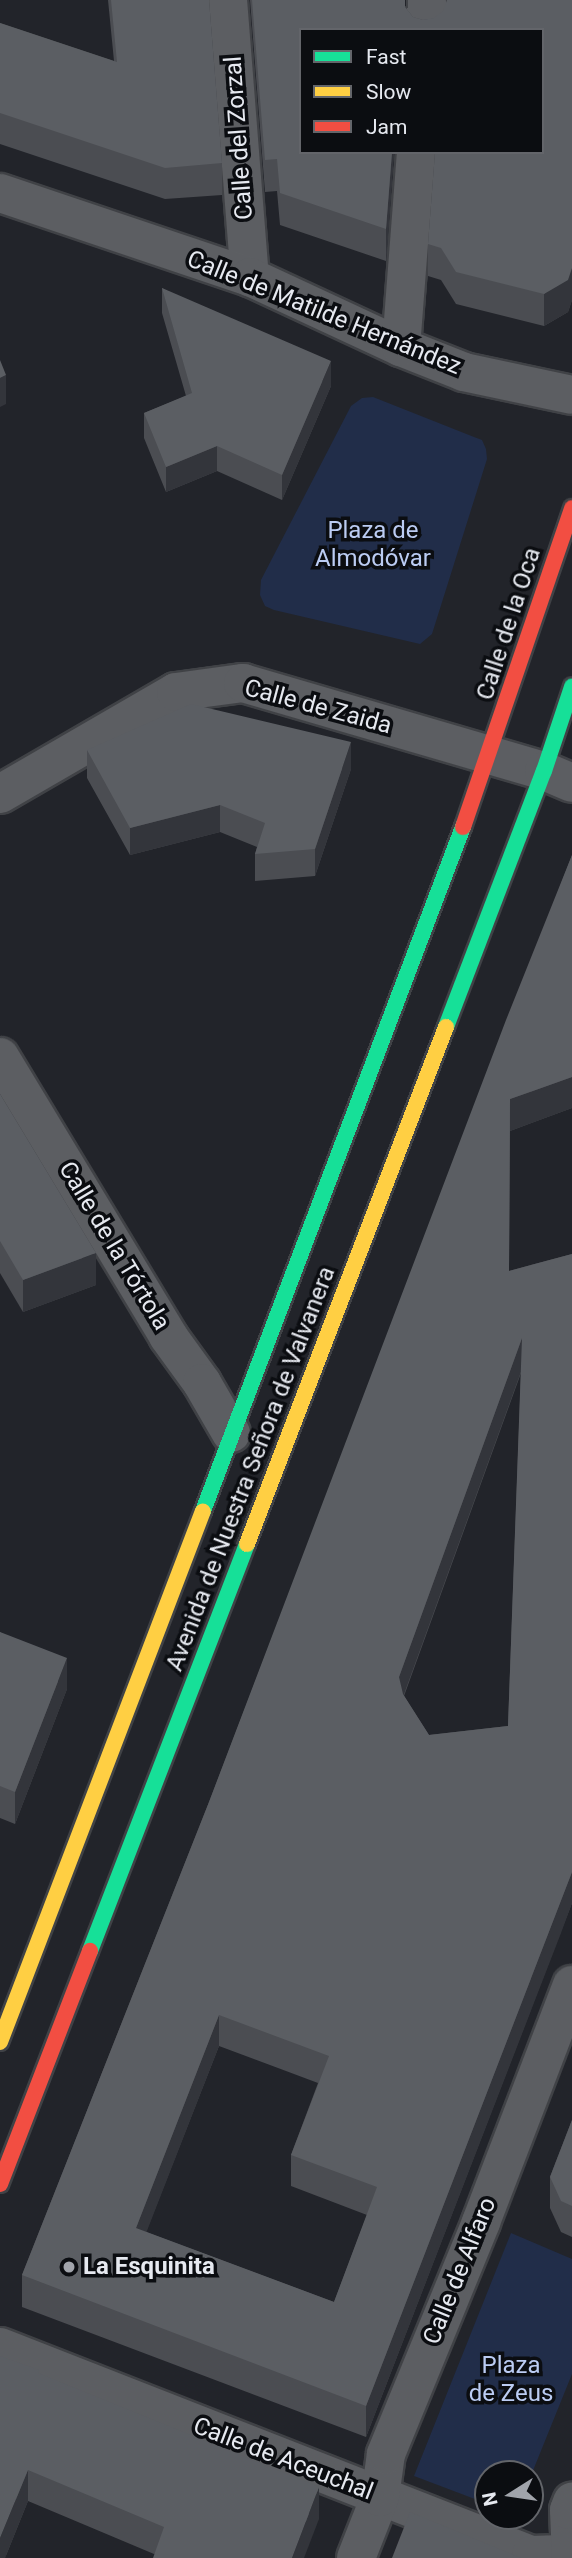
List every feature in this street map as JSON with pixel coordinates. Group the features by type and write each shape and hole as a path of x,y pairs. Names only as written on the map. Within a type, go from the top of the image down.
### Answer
{"main road":[{"name":"Calle de la Oca","path":"490,755 572,508"},
{"path":"558,777 572,687"},
{"name":"Avenida de Nuestra Señora de Valvanera","path":"0,2042 197,1533 231,1433 490,755"},
{"name":"Avenida de Nuestra Señora de Valvanera","path":"0,2184 558,777"}],"street":[{"name":"Calle del Zorzal","path":"229,0 250,277"},
{"path":"425,28 427,0"},
{"path":"401,347 416,154"},
{"name":"Calle de Matilde Hernández","path":"0,193 250,277 401,347 464,372 572,395"},
{"name":"Calle de Zaida","path":"0,794 176,692 243,683 558,777"},
{"name":"Calle de la Tórtola","path":"0,1057 168,1336 202,1383 231,1433"},
{"name":"Calle de Alfaro","path":"356,2558 380,2497 386,2454 481,2222 572,1985"},
{"name":"Calle de Aceuchal","path":"0,2347 531,2555 570,2556"},
{"path":"570,2556 569,2511 572,2502"}],"green space":[{"name":"Plaza de Almodóvar","path":"373,397 482,440 486,449 487,459 432,634 420,644 274,610 265,606 260,595 261,580 351,406 362,398"},
{"name":"Plaza de Zeus","path":"511,2233 572,2259 572,2374 537,2460 474,2460 474,2499 414,2476"}],"building":[{"path":"111,0 209,0 222,163 165,168 0,113 0,23 117,62"},
{"path":"252,0 405,0 405,7 413,17 423,20 434,18 443,11 447,0 572,0 572,268 568,280 544,294 456,272 441,248 428,244 435,154 544,154 544,28 299,28 299,154 392,154 386,229 280,193 277,159 265,160"},
{"path":"162,288 331,361 282,475 217,446 166,467 144,413 192,393"},
{"path":"0,360 6,375 0,378"},
{"path":"191,704 351,742 315,849 255,854 265,823 220,805 130,828 87,750"},
{"path":"572,855 572,1077 510,1099 509,1271 572,1254 572,1872 366,2406 22,2275 209,1802 506,1020","holes":["522,1338 508,1726 429,1735 403,1694 399,1677","219,2015 329,2056 291,2155 377,2187 334,2302 136,2228"]},
{"path":"0,1094 96,1253 23,1280 0,1241"},
{"path":"0,1632 67,1658 15,1792 0,1786"},
{"path":"572,2120 572,2206 561,2201 550,2177"},
{"path":"0,2356 319,2487 292,2558 153,2558 164,2527 28,2470 0,2538"},
{"path":"410,2512 521,2558 392,2558"}],"traffic: fast":[{"path":"446,1027 544,771 572,687"},
{"path":"203,1511 463,827"},
{"path":"90,1951 247,1544"}],"traffic: slow":[{"path":"247,1544 446,1027"},
{"path":"0,2042 203,1511"}],"traffic: jam":[{"path":"463,827 572,508"},
{"path":"0,2184 90,1951"}],"place":[{"name":"La Esquinita","path":"69,2267"}]}
